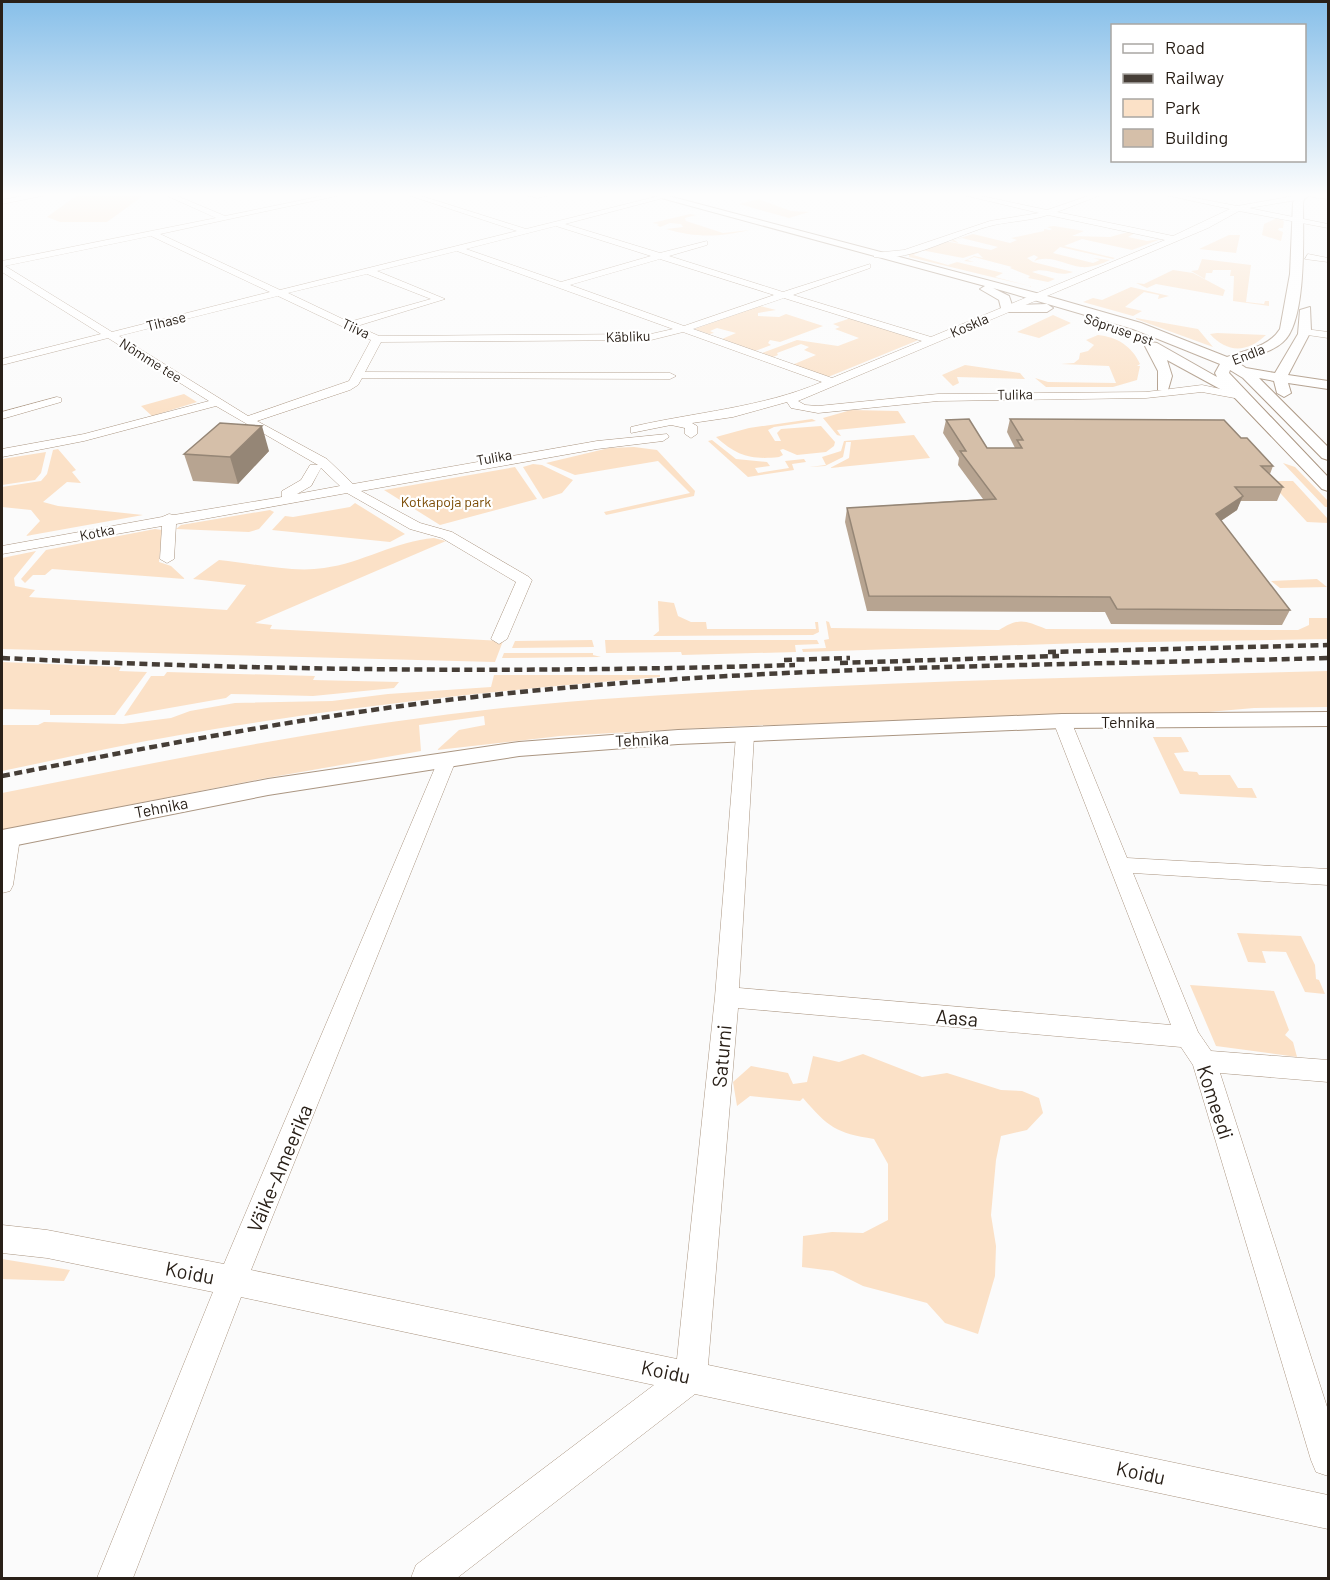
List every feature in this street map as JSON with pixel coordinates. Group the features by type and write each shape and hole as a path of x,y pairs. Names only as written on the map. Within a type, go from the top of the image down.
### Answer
{"main road":[{"name":"Sõpruse pst","path":"907,267 986,289 1032,298"},
{"name":"Sõpruse pst","path":"927,267 1002,287 1069,309 1137,326 1222,372"},
{"name":"Endla","path":"1298,267 1288,330 1274,344 1222,372 1240,396 1329,486"},
{"name":"Endla","path":"1277,374 1305,332 1308,267"},
{"path":"1002,287 1038,290 1066,284"},
{"path":"1066,284 1062,296 1069,309"},
{"path":"986,289 1005,298 1006,309 1038,307 1069,309"},
{"name":"Sõpruse pst","path":"1069,309 1222,372"},
{"path":"1134,335 1152,346 1222,372 1252,391 1329,466"},
{"path":"1152,346 1165,373 1166,379 1162,387"},
{"path":"1288,359 1296,369 1325,382"},
{"path":"1222,372 1231,373 1240,370 1325,382"},
{"path":"1240,370 1260,385 1329,455"},
{"path":"1222,372 1277,374"},
{"path":"1277,374 1282,390 1292,404 1329,441"},
{"path":"1292,404 1290,396 1294,390 1325,382"},
{"name":"Tehnika","path":"6,839 268,787 519,749 605,741 1062,722 1317,720"}],"street":[{"name":"Nõmme tee","path":"3,267 22,281 300,452 319,465 342,486 415,526 447,535 524,580 500,639"},
{"name":"Tiiva","path":"224,267 377,339 354,382 334,393 247,420"},
{"name":"Tihase","path":"2,362 379,267"},
{"path":"509,267 681,330 831,395"},
{"path":"561,285 624,267"},
{"path":"697,267 932,341"},
{"name":"Käbliku","path":"377,339 646,337 681,330 865,267"},
{"name":"Koskla","path":"798,397 831,395 932,341 1107,267"},
{"path":"350,325 440,299 366,270"},
{"path":"11,284 22,281"},
{"path":"1305,332 1329,334"},
{"name":"Tulika","path":"1124,394 1222,372"},
{"path":"358,375 670,376"},
{"name":"Tulika","path":"831,395 905,399 996,394 1154,395 1204,387 1240,396"},
{"name":"Tulika","path":"831,395 905,399"},
{"path":"660,431 682,437 737,420 806,410 831,395"},
{"path":"660,431 676,421 733,413 798,397 831,395 863,398"},
{"path":"798,397 792,403 806,410"},
{"path":"2,416 57,400"},
{"path":"2,453 123,430 218,402"},
{"path":"676,421 691,426 691,434"},
{"name":"Tulika","path":"342,486 634,438 660,431"},
{"path":"287,494 306,483 319,465 348,473 386,475"},
{"name":"Tulika","path":"342,486 386,475 467,465"},
{"name":"Kotka","path":"2,550 287,494 342,486"},
{"name":"Kotka","path":"193,514 342,486"},
{"path":"167,559 169,519"},
{"name":"Komeedi","path":"1062,722 1188,1037 1204,1061 1329,1460"},
{"name":"Saturni","path":"691,1377 727,998 745,736"},
{"name":"Väike-Ameerika","path":"115,1578 232,1281 447,760"},
{"path":"2,885 6,839"},
{"path":"1121,865 1329,877"},
{"name":"Aasa","path":"727,998 1188,1037"},
{"path":"1204,1061 1329,1071"},
{"name":"Koidu","path":"2,1239 47,1244 232,1281 1329,1512"},
{"path":"429,1578 691,1377"}],"green space":[{"path":"950,267 977,267 1003,273 995,277 1034,287"},
{"path":"1052,267 1073,272 1062,274 1042,270 1032,272 1055,279 1048,282 1028,278 1030,276 1010,268"},
{"path":"1199,267 1251,267 1246,302 1264,304 1265,301 1269,301 1269,306 1233,301 1234,276 1230,276 1231,270 1213,270 1212,273 1206,273 1205,279 1191,271 1198,270"},
{"path":"1173,270 1193,273 1225,290 1223,296 1156,284 1147,288 1136,283 1144,284"},
{"path":"1131,287 1169,296 1158,299 1159,295 1144,292 1125,307 1142,311 1133,316 1083,302 1093,298 1102,300"},
{"path":"760,306 776,310 758,313 758,316 779,317 786,314 823,326 780,342 770,340 768,343 771,345 755,351 722,339 736,333 717,328 710,331 714,333 709,334 694,329"},
{"path":"1053,315 1071,323 1039,338 1017,332"},
{"path":"851,318 921,339 828,377 792,365 816,355 804,350 809,347 801,344 777,353 778,355 773,357 762,353 797,340 838,346 859,338 835,329 840,327 833,324"},
{"path":"1136,319 1198,329 1213,347"},
{"path":"1210,334 1266,335 1252,345 1237,348 1223,345"},
{"path":"1098,335 1118,340 1133,352 1140,364 1137,366 1140,366 1137,380 1113,387 1046,387 1035,378 1048,382 1116,383 1109,366 1061,364 1074,363 1079,359 1080,353 1088,351 1094,345 1086,340"},
{"path":"965,365 1020,373 1025,379 957,377 959,383 953,386 942,375"},
{"path":"184,394 197,402 152,416 141,406"},
{"path":"851,410 898,411 906,423 837,430 841,436 837,435 823,418"},
{"path":"812,419 816,421 774,427 768,430 775,441 781,441 777,433 781,429 821,426 835,442 834,446 826,452 797,455 783,449 780,450 783,455 779,457 752,457 731,449 716,437 749,428"},
{"path":"914,435 930,458 830,468 849,458 851,442 846,442 843,457 825,466 809,467 826,465 822,457 841,451 844,441"},
{"path":"712,440 736,459 767,462 770,466 755,468 758,473 789,468 785,461 804,459 806,462 792,464 794,470 748,477 708,441"},
{"path":"634,447 657,450 695,491 694,496 606,515 604,512 690,493 658,461 575,475 546,463 609,448"},
{"path":"58,449 76,470 72,472 81,483 67,482 43,502 58,506 143,515 26,536 40,521 31,510 2,507 2,487 41,481 47,474 53,450"},
{"path":"46,452 41,473 35,480 2,485 2,459"},
{"path":"1283,463 1295,467 1328,501 1328,507 1325,507"},
{"path":"533,464 542,465 573,480 562,493 543,499 523,467"},
{"name":"Kotkapoja park","path":"515,467 537,499 440,525 384,490"},
{"path":"1269,481 1293,481 1328,519 1328,523 1307,522"},
{"path":"355,503 405,534 390,542 272,530 285,516 293,517 350,507"},
{"path":"270,510 274,512 259,529 249,532 176,529 181,525"},
{"path":"155,529 162,530 159,562 171,566 185,579 52,569 45,575 33,575 25,583 21,579 46,550"},
{"path":"434,538 446,541 255,623 272,625 270,629 503,641 495,662 2,649 2,558 36,551 14,578 15,586 35,590 29,597 227,610 246,585 193,579 219,560 285,568 324,568 352,562 406,543"},
{"path":"1317,579 1327,587 1280,588 1271,581"},
{"path":"658,601 674,603 678,616 691,622 706,622 707,629 816,629 815,622 818,622 819,632 813,635 653,636 659,631"},
{"path":"1309,618 1328,618 1328,639 1084,643 803,652 802,649 826,648 824,640 829,639 826,621 829,622 831,628 999,630 1012,623 1022,622 1046,629 1298,630 1309,625"},
{"path":"592,640 594,647 512,648 515,641"},
{"path":"605,640 817,640 819,644 795,645 796,652 682,655 681,652 606,653"},
{"path":"504,653 593,653 601,657 502,658"},
{"path":"2,662 121,667 119,671 147,672 115,715 50,715 50,710 4,709 2,711"},
{"path":"1328,671 1328,707 720,727 560,736 437,750 459,730 485,725 484,716 419,725 421,751 261,779 2,830 2,793 179,758 417,718 614,698 718,692 1040,679"},
{"path":"167,672 315,676 313,680 399,682 394,688 313,696 231,694 226,698 124,716 151,676 164,676"},
{"path":"494,675 660,675 660,677 479,694 299,716 158,739 2,771 2,725 38,725 44,722 123,724 171,718 190,711 235,703 332,701 388,694 491,687"},
{"path":"1153,737 1181,737 1189,752 1174,753 1184,771 1197,772 1199,775 1230,775 1238,788 1252,788 1257,798 1180,794"},
{"path":"1237,933 1301,936 1315,965 1316,979 1319,980 1325,994 1305,992 1286,952 1262,951 1266,963 1248,962"},
{"path":"1190,985 1274,991 1289,1030 1285,1035 1293,1042 1297,1057 1216,1046"},
{"path":"863,1054 922,1077 947,1073 1001,1090 1022,1091 1039,1098 1043,1113 1027,1130 1001,1136 996,1160 991,1215 996,1246 995,1276 978,1334 945,1323 927,1303 863,1286 833,1271 802,1267 803,1236 832,1232 863,1233 888,1220 888,1164 874,1139 850,1134 834,1127 819,1116 803,1098 800,1101 750,1096 737,1106 733,1082 751,1066 788,1073 793,1084 807,1082 813,1056 839,1062"},
{"path":"2,1259 70,1270 64,1281 2,1279"}],"building":[{"path":"969,419 987,448 1022,448 1017,440 1023,440 1010,419 1224,420 1241,438 1247,438 1273,466 1261,466 1283,487 1235,487 1243,496 1216,514 1290,610 1117,609 1110,597 869,596 847,508 996,499 960,451 966,451 946,420"},
{"path":"220,423 262,426 230,457 184,454"}],"railway":[{"path":"1048,652 1328,645"},
{"path":"840,663 1059,656"},
{"path":"2,658 200,666 497,670 795,665"},
{"path":"784,660 850,658"},
{"path":"2,776 290,723 407,705 572,687 788,673 1004,665 1328,658"}]}
